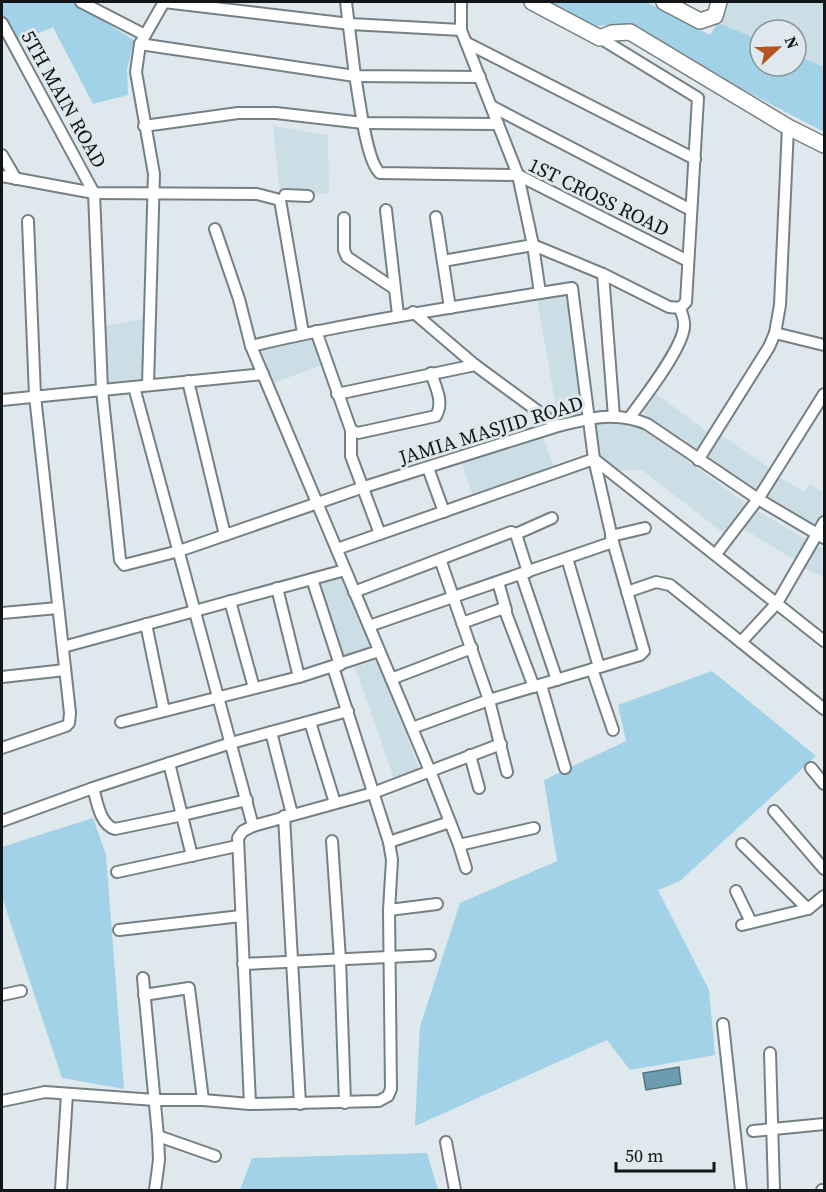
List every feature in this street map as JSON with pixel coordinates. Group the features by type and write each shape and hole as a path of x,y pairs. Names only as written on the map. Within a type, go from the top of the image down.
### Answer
{"street":[{"path":"81,2 143,40 356,76 480,77"},
{"path":"148,385 153,160 144,126 136,72 143,40 164,2 350,24 461,30"},
{"path":"346,2 363,123"},
{"path":"461,2 461,30 518,175 533,245 540,293"},
{"path":"532,2 600,38 698,98 686,302 680,308"},
{"path":"664,2 700,21 715,16 719,2"},
{"name":"5TH MAIN ROAD","path":"2,23 94,193"},
{"path":"600,38 612,33 630,32 788,127 825,145"},
{"path":"467,43 696,159"},
{"path":"491,106 691,210"},
{"path":"144,126 237,114 276,113 363,123 498,124"},
{"name":"1ST CROSS ROAD","path":"363,123 374,167 383,174 518,175 688,261"},
{"path":"698,460 769,347 775,333 780,305 788,127"},
{"path":"2,155 16,179"},
{"path":"2,176 94,193 257,194 280,200 303,333"},
{"path":"94,193 102,390"},
{"path":"285,195 308,196"},
{"path":"386,210 398,315"},
{"path":"435,217 450,308"},
{"path":"344,218 344,250 347,257 395,288"},
{"path":"2,748 62,728 69,723 70,713 34,396 28,221"},
{"path":"215,229 239,299 251,346 430,771 466,868"},
{"path":"443,261 533,245 603,274 669,306 680,308"},
{"path":"603,274 614,417"},
{"path":"251,346 303,333 413,312 572,288 594,459 612,539 644,651 640,655 489,700 411,728"},
{"path":"630,417 656,381 682,338 684,320 680,308"},
{"path":"413,312 475,365 558,426"},
{"path":"316,331 351,430 351,456 361,488 380,534"},
{"path":"775,333 825,345"},
{"path":"337,394 475,365"},
{"path":"351,430 358,433 435,416 440,409 440,403 432,373"},
{"path":"2,400 263,374"},
{"path":"188,381 225,535"},
{"path":"134,387 253,826"},
{"name":"JAMIA MASJID ROAD","path":"102,390 120,562 126,565 179,551 361,488 588,418 630,417 647,424 758,500 821,536"},
{"path":"716,555 758,500 825,394"},
{"path":"337,549 594,459"},
{"path":"594,459 825,641"},
{"path":"428,468 444,512"},
{"path":"354,592 511,532 516,534 552,518"},
{"path":"741,642 777,603 821,536 825,522"},
{"path":"369,626 567,558 645,528"},
{"path":"516,534 524,573 557,680"},
{"path":"567,558 613,730"},
{"path":"440,559 489,700 507,771"},
{"path":"63,647 345,570"},
{"path":"2,1101 35,1093 250,1104 345,1103 379,1101 388,1096 391,1089 389,910 392,860 389,842 348,711 312,579"},
{"path":"498,582 506,610 537,686 566,768"},
{"path":"627,592 656,582 670,585 825,709"},
{"path":"277,588 299,677"},
{"path":"230,601 254,688"},
{"path":"2,613 58,608"},
{"path":"462,623 502,608 506,610"},
{"path":"146,624 164,711"},
{"path":"391,679 472,648"},
{"path":"121,722 299,677 380,651"},
{"path":"2,677 65,670"},
{"path":"2,821 93,788 231,743 348,711"},
{"path":"310,722 335,803"},
{"path":"271,732 288,815 292,961 300,1104"},
{"path":"250,1104 238,838 243,831 253,826 373,793 501,744"},
{"path":"470,755 480,788"},
{"path":"169,763 192,856"},
{"path":"811,768 825,784"},
{"path":"93,788 104,822 111,829 247,800"},
{"path":"774,811 825,869"},
{"path":"389,842 450,822"},
{"path":"459,845 534,828"},
{"path":"332,841 340,959 345,1103"},
{"path":"742,843 808,909"},
{"path":"117,872 237,846"},
{"path":"736,891 746,924 808,909 825,896"},
{"path":"389,910 437,904"},
{"path":"119,930 241,916"},
{"path":"243,964 430,955"},
{"path":"143,978 158,1136 158,1190"},
{"path":"144,994 189,988 203,1100"},
{"path":"2,995 21,991"},
{"path":"723,1024 741,1191"},
{"path":"770,1053 774,1191"},
{"path":"61,1191 67,1094"},
{"path":"753,1131 825,1124"},
{"path":"158,1136 215,1156"},
{"path":"446,1142 455,1191"}],"shaded area":[{"path":"2,2 72,2 134,40 127,70 128,95 93,104 53,27 17,43 2,16"},
{"path":"551,2 647,2 710,35 718,23 748,35 748,78 808,78 808,60 824,67 824,132 618,24 596,26"},
{"path":"723,2 824,2 824,67 808,60 808,18 748,18 748,35 718,23"},
{"path":"273,126 328,135 329,194 280,193"},
{"path":"570,295 586,417 559,423 537,300"},
{"path":"144,319 142,381 106,383 104,326"},
{"path":"314,335 324,364 274,383 260,348"},
{"path":"656,394 709,433 696,451 642,412"},
{"path":"593,421 641,427 749,506 726,535 642,470 612,470 597,458"},
{"path":"542,435 555,470 474,499 461,461"},
{"path":"721,435 771,469 757,493 705,459"},
{"path":"779,477 804,492 810,484 824,493 824,516 816,530 765,497"},
{"path":"758,511 807,540 796,561 744,529"},
{"path":"817,545 824,549 824,577 804,568"},
{"path":"344,574 373,650 341,661 317,584"},
{"path":"377,660 421,773 395,781 355,667"},
{"path":"712,671 816,756 680,881 658,890 709,990 715,1055 630,1070 607,1040 415,1126 420,1027 460,903 557,861 544,780 626,741 618,705"},
{"path":"93,818 106,855 124,1089 62,1078 2,897 2,847"},
{"path":"679,1067 681,1084 646,1090 643,1073"},
{"path":"427,1153 438,1190 240,1190 252,1158"}]}
